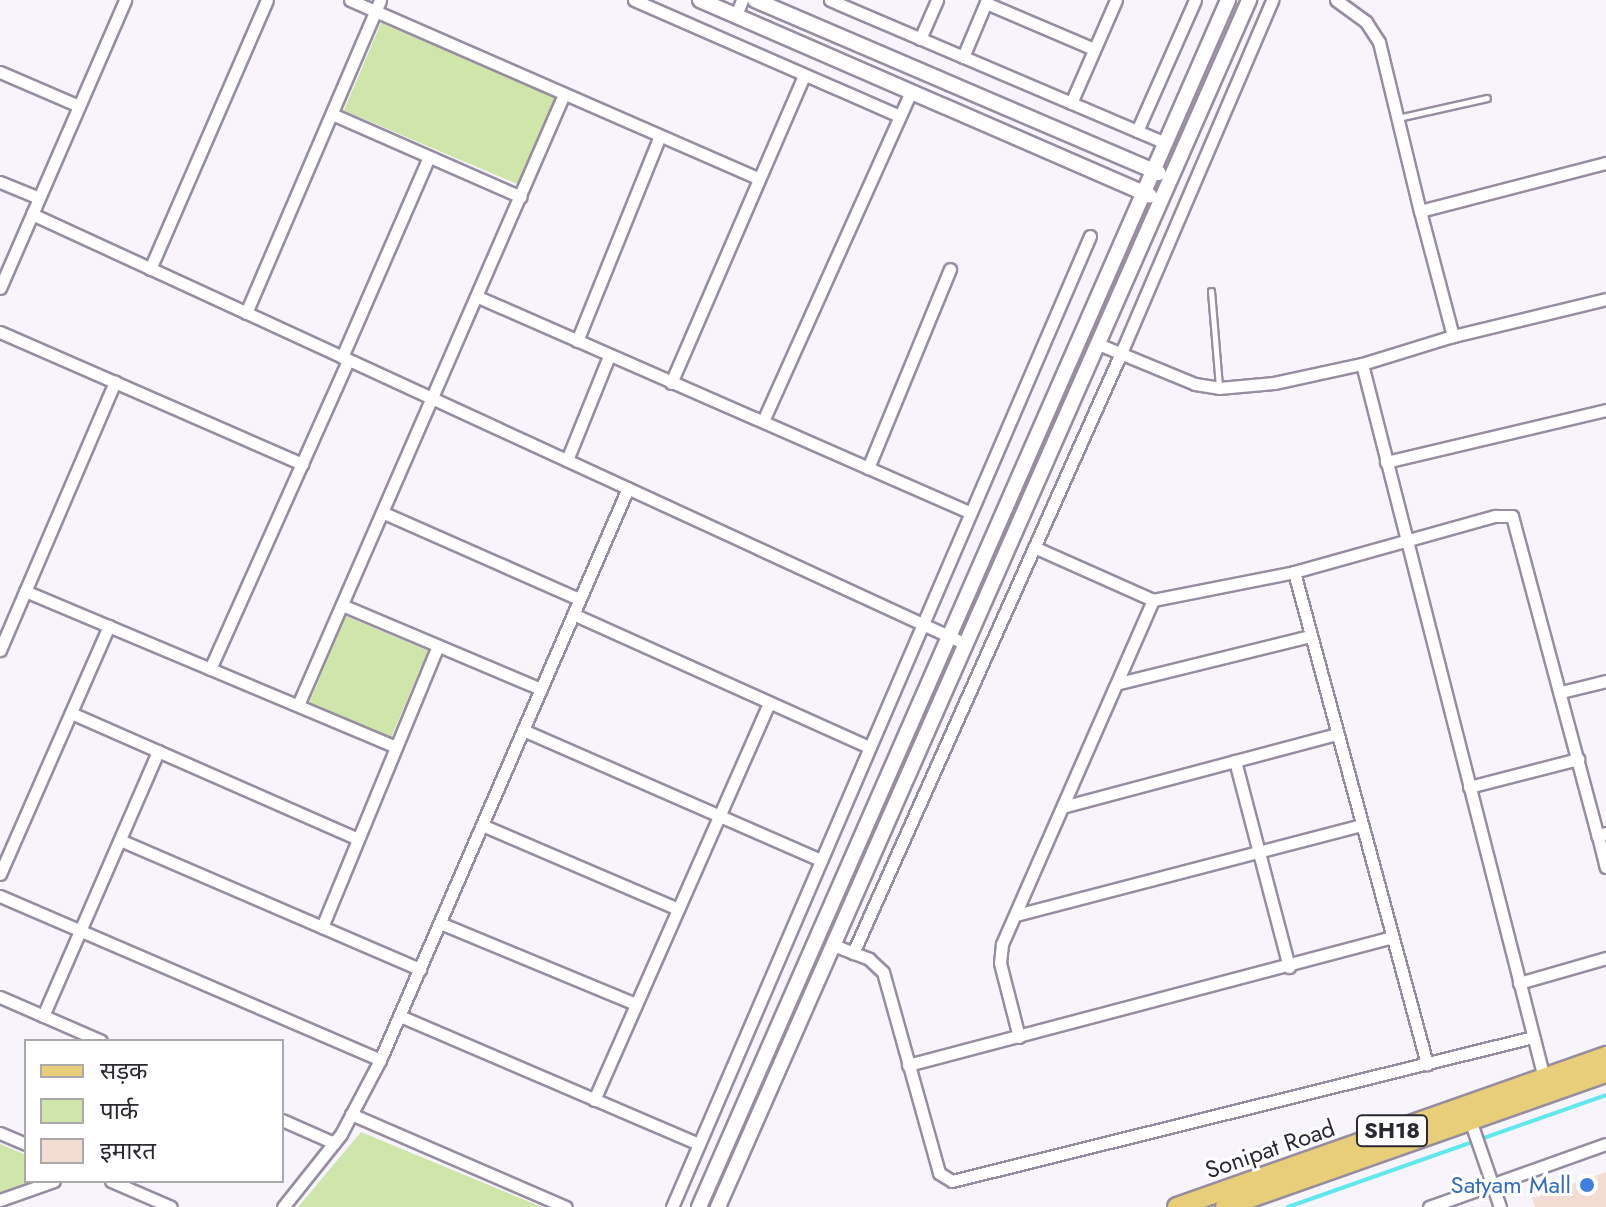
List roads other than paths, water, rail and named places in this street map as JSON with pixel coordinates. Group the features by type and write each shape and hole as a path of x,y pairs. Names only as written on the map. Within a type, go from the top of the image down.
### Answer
{"main road":[{"name":"Sonipat Road","path":"1177,1207 1470,1120 1544,1078 1606,1056"},
{"name":"Sonipat Road","path":"1225,1207 1606,1073"}],"street":[{"path":"1,284 125,0"},
{"path":"150,269 267,0"},
{"path":"350,0 378,6 564,94 759,179"},
{"path":"634,0 900,116"},
{"path":"700,0 1161,200"},
{"path":"736,15 742,0"},
{"path":"755,0 1171,177"},
{"path":"830,0 1165,143"},
{"path":"920,39 937,0"},
{"path":"1137,131 1195,0"},
{"path":"699,1207 1228,0"},
{"path":"718,1207 1249,0"},
{"path":"853,953 1121,353 1272,0"},
{"path":"1336,0 1373,31 1453,336"},
{"path":"963,57 986,1 1094,49"},
{"path":"1071,103 1112,1"},
{"path":"246,313 378,6"},
{"path":"0,72 79,106"},
{"path":"671,383 804,75"},
{"path":"763,421 911,91"},
{"path":"298,705 434,399 564,94"},
{"path":"332,114 521,197"},
{"path":"577,341 660,136"},
{"path":"210,669 302,464 429,157"},
{"path":"1420,211 1606,163"},
{"path":"0,182 39,198"},
{"path":"32,214 966,644"},
{"path":"672,1207 1090,236"},
{"path":"868,468 950,269"},
{"path":"478,297 969,512"},
{"path":"1098,344 1195,384 1219,388 1274,383 1362,364 1453,336 1606,299"},
{"path":"0,332 302,464"},
{"path":"567,460 609,356"},
{"path":"1362,364 1544,1078"},
{"path":"0,650 115,382"},
{"path":"1386,462 1606,411"},
{"path":"283,1207 334,1143 380,1060 628,488"},
{"path":"384,513 579,599"},
{"path":"1034,547 1153,600 1294,572 1512,516 1578,759 1602,835 1606,867"},
{"path":"1294,572 1427,1064"},
{"path":"25,591 396,747"},
{"path":"1019,1037 1000,963 1016,915 1153,600"},
{"path":"342,605 541,689"},
{"path":"573,614 869,747"},
{"path":"0,874 109,626"},
{"path":"1119,683 1310,636"},
{"path":"322,927 438,646"},
{"path":"1561,692 1606,681"},
{"path":"594,1100 769,704"},
{"path":"71,713 358,839"},
{"path":"523,730 821,860"},
{"path":"1066,806 1337,734"},
{"path":"43,1016 158,751"},
{"path":"1469,787 1578,759"},
{"path":"1235,761 1289,967"},
{"path":"482,825 678,909"},
{"path":"1016,915 1361,825"},
{"path":"120,840 420,969"},
{"path":"0,896 380,1060"},
{"path":"440,923 636,1004"},
{"path":"908,1065 1289,967 1391,937"},
{"path":"833,945 853,953 883,972 939,1173 952,1181 1533,1037"},
{"path":"1519,983 1606,958"},
{"path":"0,997 96,1039"},
{"path":"400,1016 699,1144"},
{"path":"351,1114 566,1207"},
{"path":"1470,1120 1500,1207"},
{"path":"284,1121 334,1143"},
{"path":"0,1133 24,1143"},
{"path":"1429,1207 1606,1144"},
{"path":"0,1200 48,1183"},
{"path":"116,1183 171,1207"}],"lane":[{"path":"1397,118 1487,98"},
{"path":"1211,291 1219,388"}],"waterway":[{"path":"1288,1207 1606,1095"}],"place":[{"name":"Satyam Mall","path":"1587,1185"}]}
